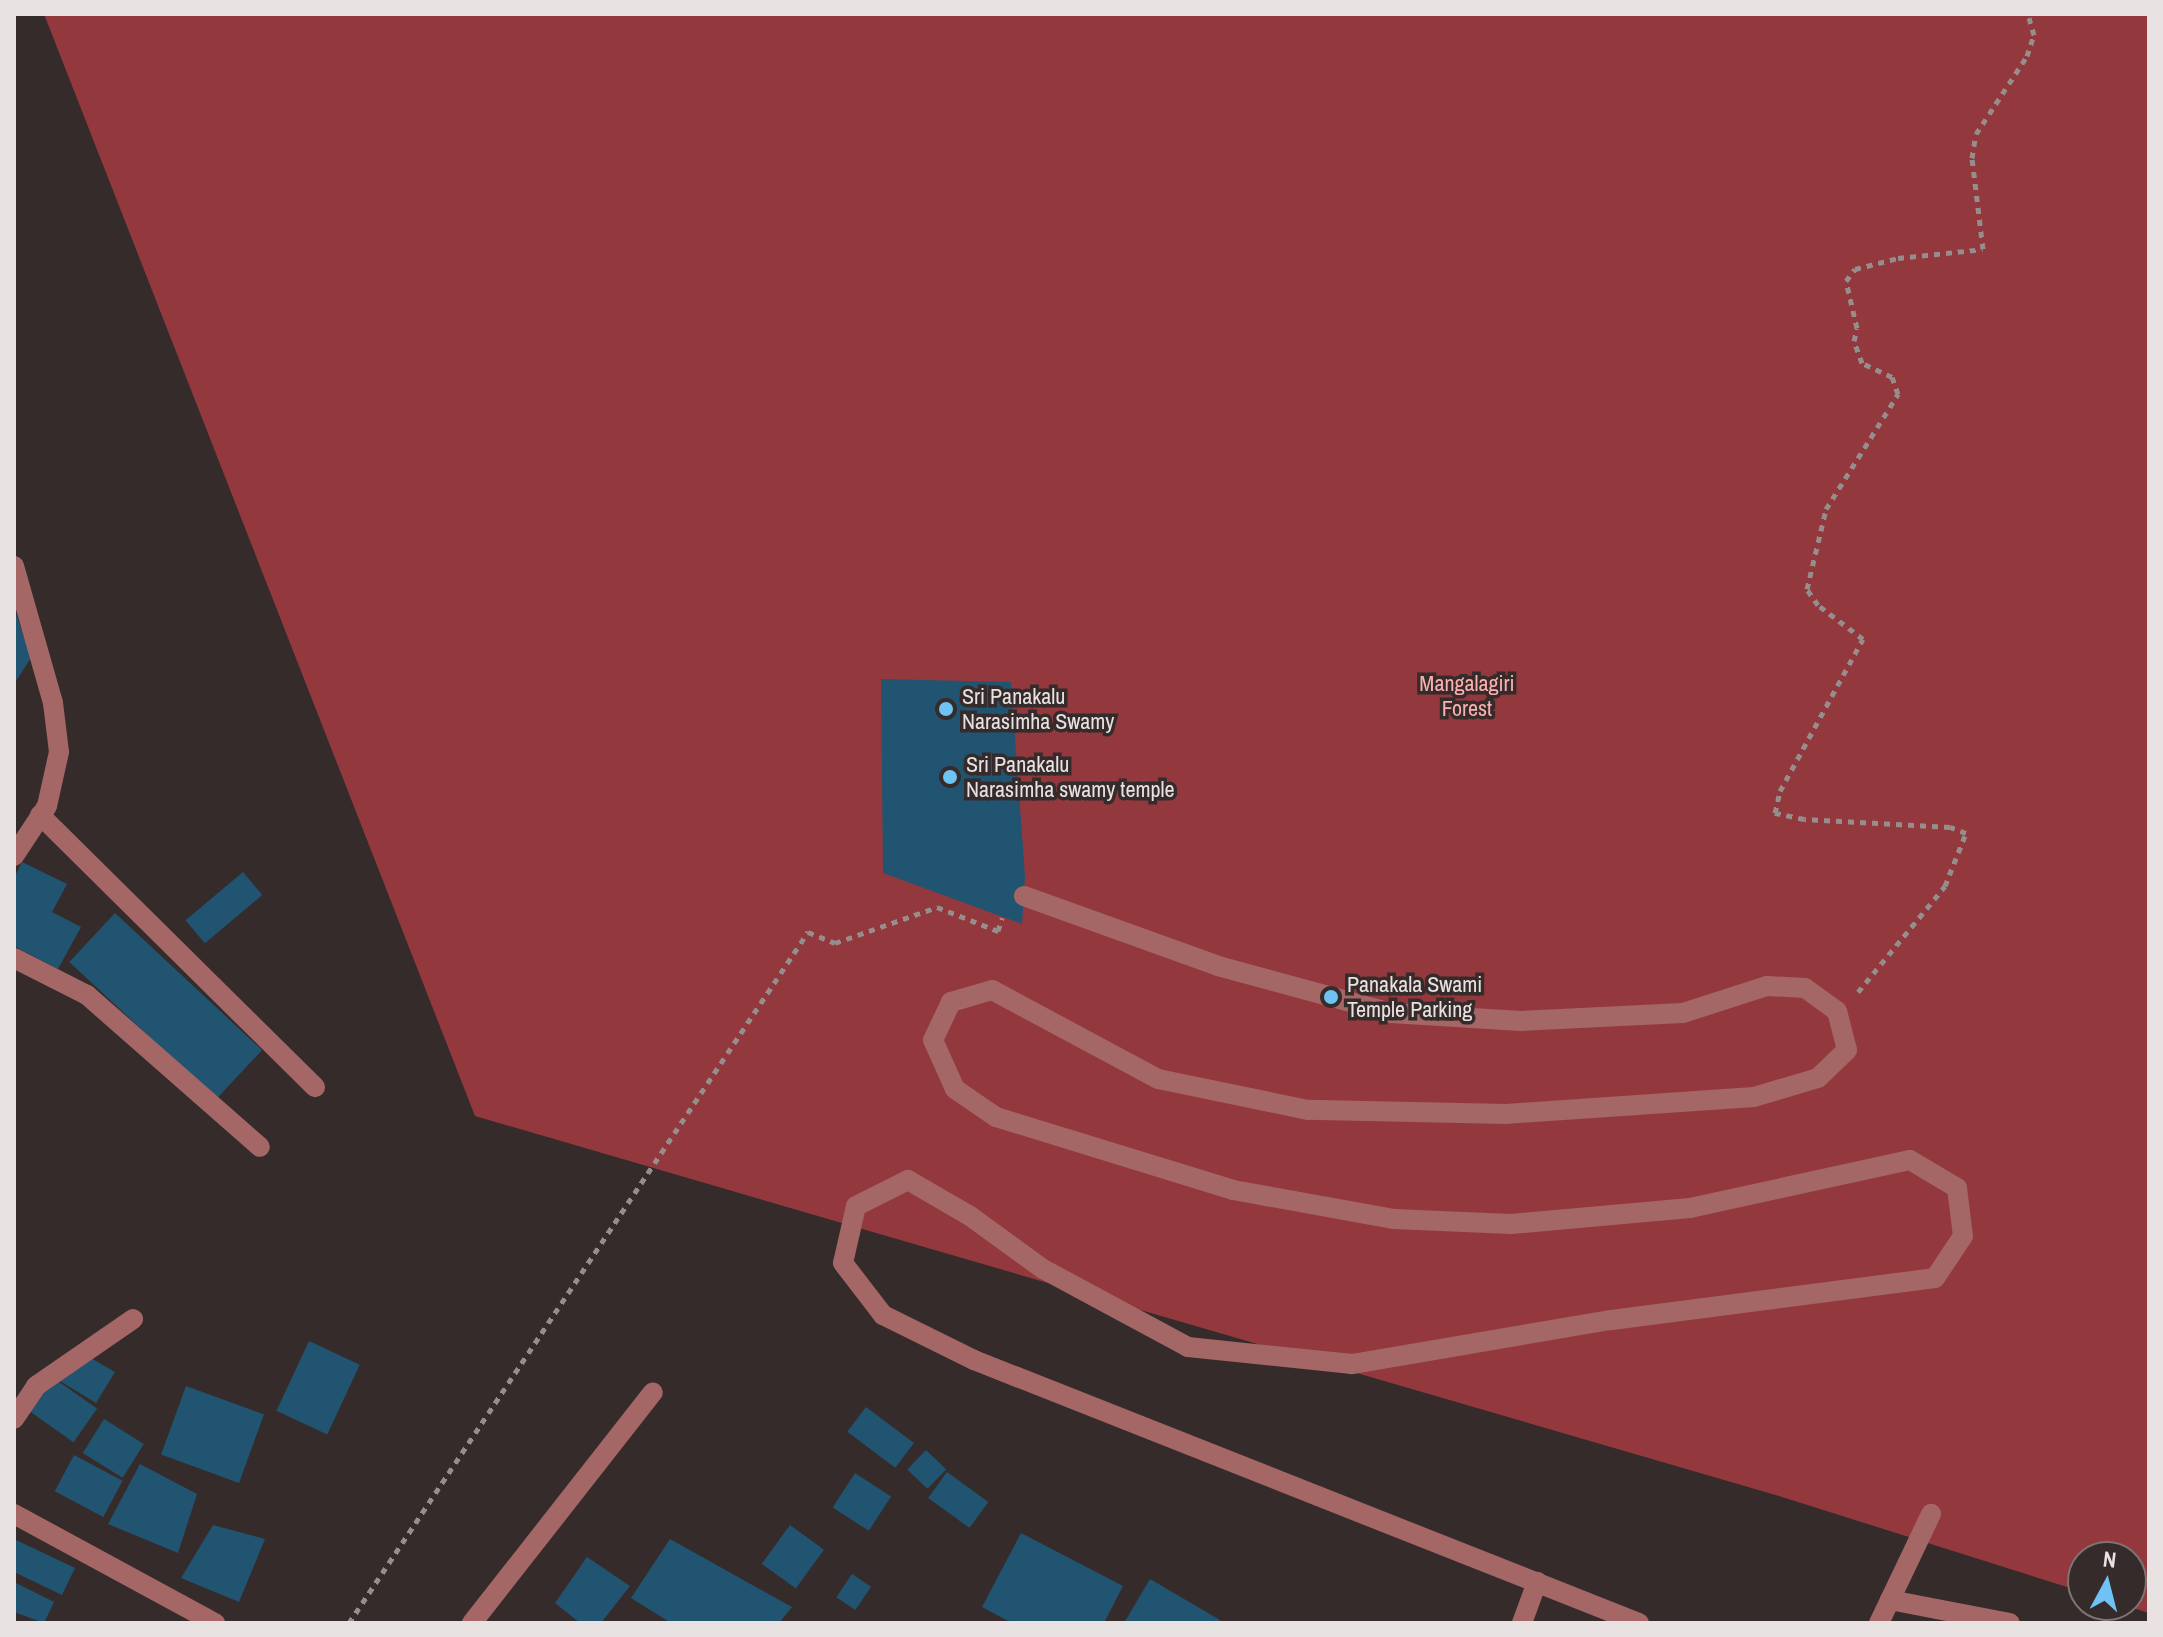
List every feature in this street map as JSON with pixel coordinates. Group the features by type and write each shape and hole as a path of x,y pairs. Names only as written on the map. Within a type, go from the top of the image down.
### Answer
{"street":[{"path":"14,566 53,703 59,752 56,780 40,815 14,856"},
{"path":"40,815 315,1087"},
{"path":"1024,896 1218,966 1391,1013 1521,1021 1683,1013 1767,986 1805,988 1837,1011 1847,1050 1818,1078 1754,1097 1507,1114 1293,1107 1158,1079 992,990 951,1002 933,1040 955,1089 996,1117 1233,1190 1394,1219 1511,1224 1690,1208 1910,1160 1957,1188 1963,1236 1935,1278 1610,1320 1352,1364 1188,1347 1043,1269 970,1216 908,1180 856,1206 843,1263 883,1315 974,1360 1639,1623"},
{"path":"14,958 87,995 260,1147"},
{"path":"14,1419 36,1386 133,1319"},
{"path":"472,1623 653,1392"},
{"path":"14,1514 215,1623"},
{"path":"1879,1623 1931,1514"},
{"path":"1522,1623 1537,1582"},
{"path":"1890,1600 2010,1623"}],"path":[{"path":"1837,1011 1872,980 1945,886 1966,833 1950,827 1804,819 1775,813 1780,791 1863,639 1818,605 1807,589 1826,509 1898,394 1892,377 1862,363 1854,341 1857,328 1846,281 1855,269 1898,258 1983,249 1972,158 1976,134 2027,56 2034,35 2028,14"},
{"path":"349,1623 808,932 835,943 937,907 998,931 1003,917"}],"green space":[{"name":"Mangalagiri Forest","path":"44,14 2149,14 2149,1613 2147,1541 2067,1541 2067,1587 1779,1496 475,1116"}],"building":[{"path":"14,608 31,658 14,684"},
{"name":"Sri Panakalu Narasimha swamy temple","path":"881,679 1011,682 1025,876 1022,924 883,873"},
{"path":"22,862 67,884 52,912 81,927 58,969 14,946 14,878"},
{"path":"243,872 262,895 205,943 186,920"},
{"path":"115,913 262,1050 216,1099 69,962"},
{"path":"309,1341 360,1365 327,1434 276,1411"},
{"path":"89,1357 115,1372 96,1403 55,1378"},
{"path":"52,1377 97,1409 74,1442 28,1411"},
{"path":"186,1386 264,1414 239,1483 161,1455"},
{"path":"866,1407 914,1443 895,1468 847,1432"},
{"path":"104,1419 144,1444 123,1478 83,1453"},
{"path":"926,1450 946,1469 927,1489 907,1469"},
{"path":"74,1455 123,1481 103,1517 55,1491"},
{"path":"140,1464 197,1494 178,1553 108,1524"},
{"path":"947,1472 988,1502 969,1528 928,1498"},
{"path":"855,1473 891,1496 869,1531 833,1507"},
{"path":"213,1525 265,1539 239,1602 181,1578"},
{"path":"790,1525 824,1550 796,1589 762,1564"},
{"path":"1021,1533 1123,1586 1104,1623 1012,1623 982,1607"},
{"path":"14,1539 75,1568 62,1595 14,1572"},
{"path":"670,1539 792,1607 779,1623 671,1623 631,1598"},
{"path":"587,1557 630,1586 601,1623 580,1623 555,1603"},
{"path":"852,1574 871,1587 855,1610 836,1597"},
{"path":"1150,1579 1220,1620 1219,1623 1124,1623"},
{"path":"14,1582 54,1602 44,1623 14,1612"}],"place":[{"name":"Sri Panakalu Narasimha Swamy","path":"946,709"},
{"name":"Sri Panakalu Narasimha swamy temple","path":"950,777"},
{"name":"Panakala Swami Temple Parking","path":"1331,997"}]}
